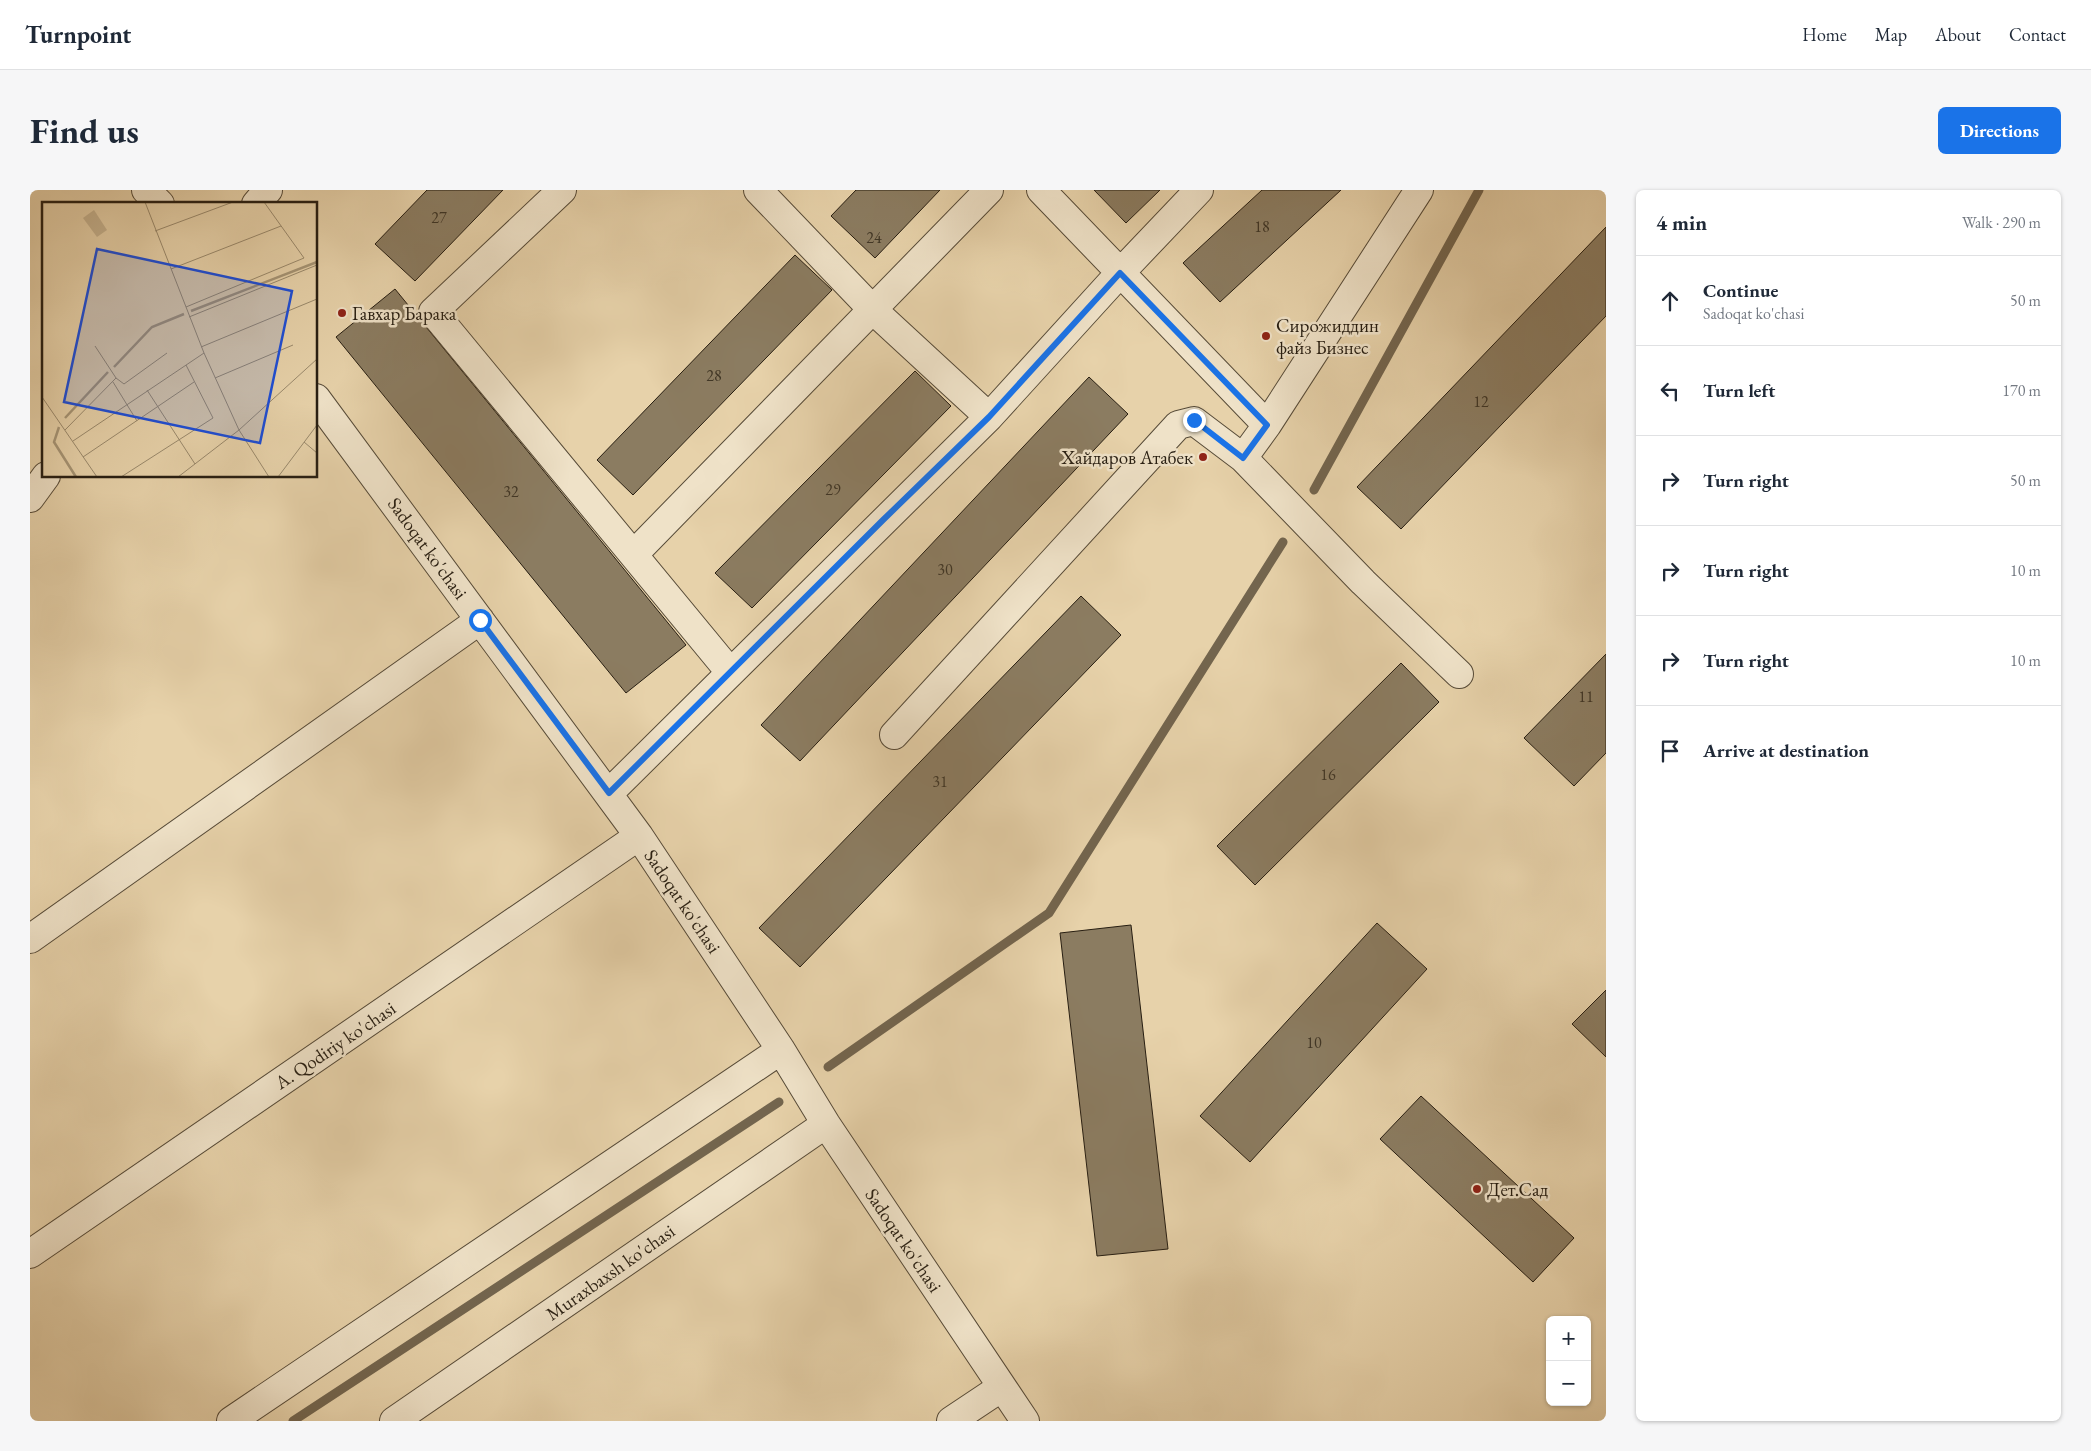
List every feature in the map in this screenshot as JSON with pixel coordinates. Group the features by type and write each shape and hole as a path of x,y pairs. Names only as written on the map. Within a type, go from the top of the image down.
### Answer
{"street":[{"path":"146,190 158,202"},
{"path":"258,202 268,190"},
{"path":"562,190 432,312 730,672"},
{"path":"758,190 873,310 989,417"},
{"path":"634,554 989,190"},
{"path":"1041,190 1267,425"},
{"path":"609,793 989,417 1120,273 1199,190"},
{"path":"1243,458 1267,425 1419,190"},
{"name":"Sadoqat ko'chasi","path":"318,401 639,836 781,1050 826,1124 1025,1421"},
{"path":"894,735 1178,425 1194,420 1243,458 1363,582 1459,674"},
{"path":"30,498 45,478"},
{"path":"30,939 480,620"},
{"name":"A. Qodiriy ko'chasi","path":"30,1254 639,836"},
{"path":"232,1421 781,1050"},
{"name":"Muraxbaxsh ko'chasi","path":"394,1421 826,1124"},
{"path":"951,1421 1002,1388"}],"building":[{"path":"427,190 503,190 415,281 375,244"},
{"path":"856,190 940,190 875,258 831,216"},
{"path":"1094,190 1160,190 1126,223"},
{"path":"1262,190 1341,190 1220,302 1183,263"},
{"path":"1606,227 1606,316 1401,529 1357,487"},
{"path":"795,255 832,290 633,495 597,460"},
{"path":"395,289 686,645 626,693 336,337"},
{"path":"915,371 951,406 752,608 715,573"},
{"path":"1089,377 1128,414 800,761 761,725"},
{"path":"1081,596 1121,635 800,967 759,928"},
{"path":"1606,654 1606,753 1574,786 1524,738"},
{"path":"1401,663 1439,702 1255,885 1217,846"},
{"path":"1377,923 1427,969 1250,1162 1200,1116"},
{"path":"1131,925 1168,1249 1097,1256 1060,933"},
{"path":"1606,990 1606,1057 1572,1024"},
{"name":"Дет.Сад","path":"1421,1096 1574,1238 1533,1282 1380,1139"}],"waterway":[{"path":"1314,490 1479,190"},
{"path":"828,1067 1049,913 1283,542"},
{"path":"293,1421 779,1102"}],"place":[{"name":"Гавхар Барака","path":"342,313"},
{"name":"Сирожиддин файз Бизнес","path":"1266,336"},
{"name":"Хайдаров Атабек","path":"1203,457"},
{"name":"Дет.Сад","path":"1477,1189"}],"route":[{"path":"480,620 609,793 989,417 1120,273 1267,425 1243,458 1194,420"}]}
